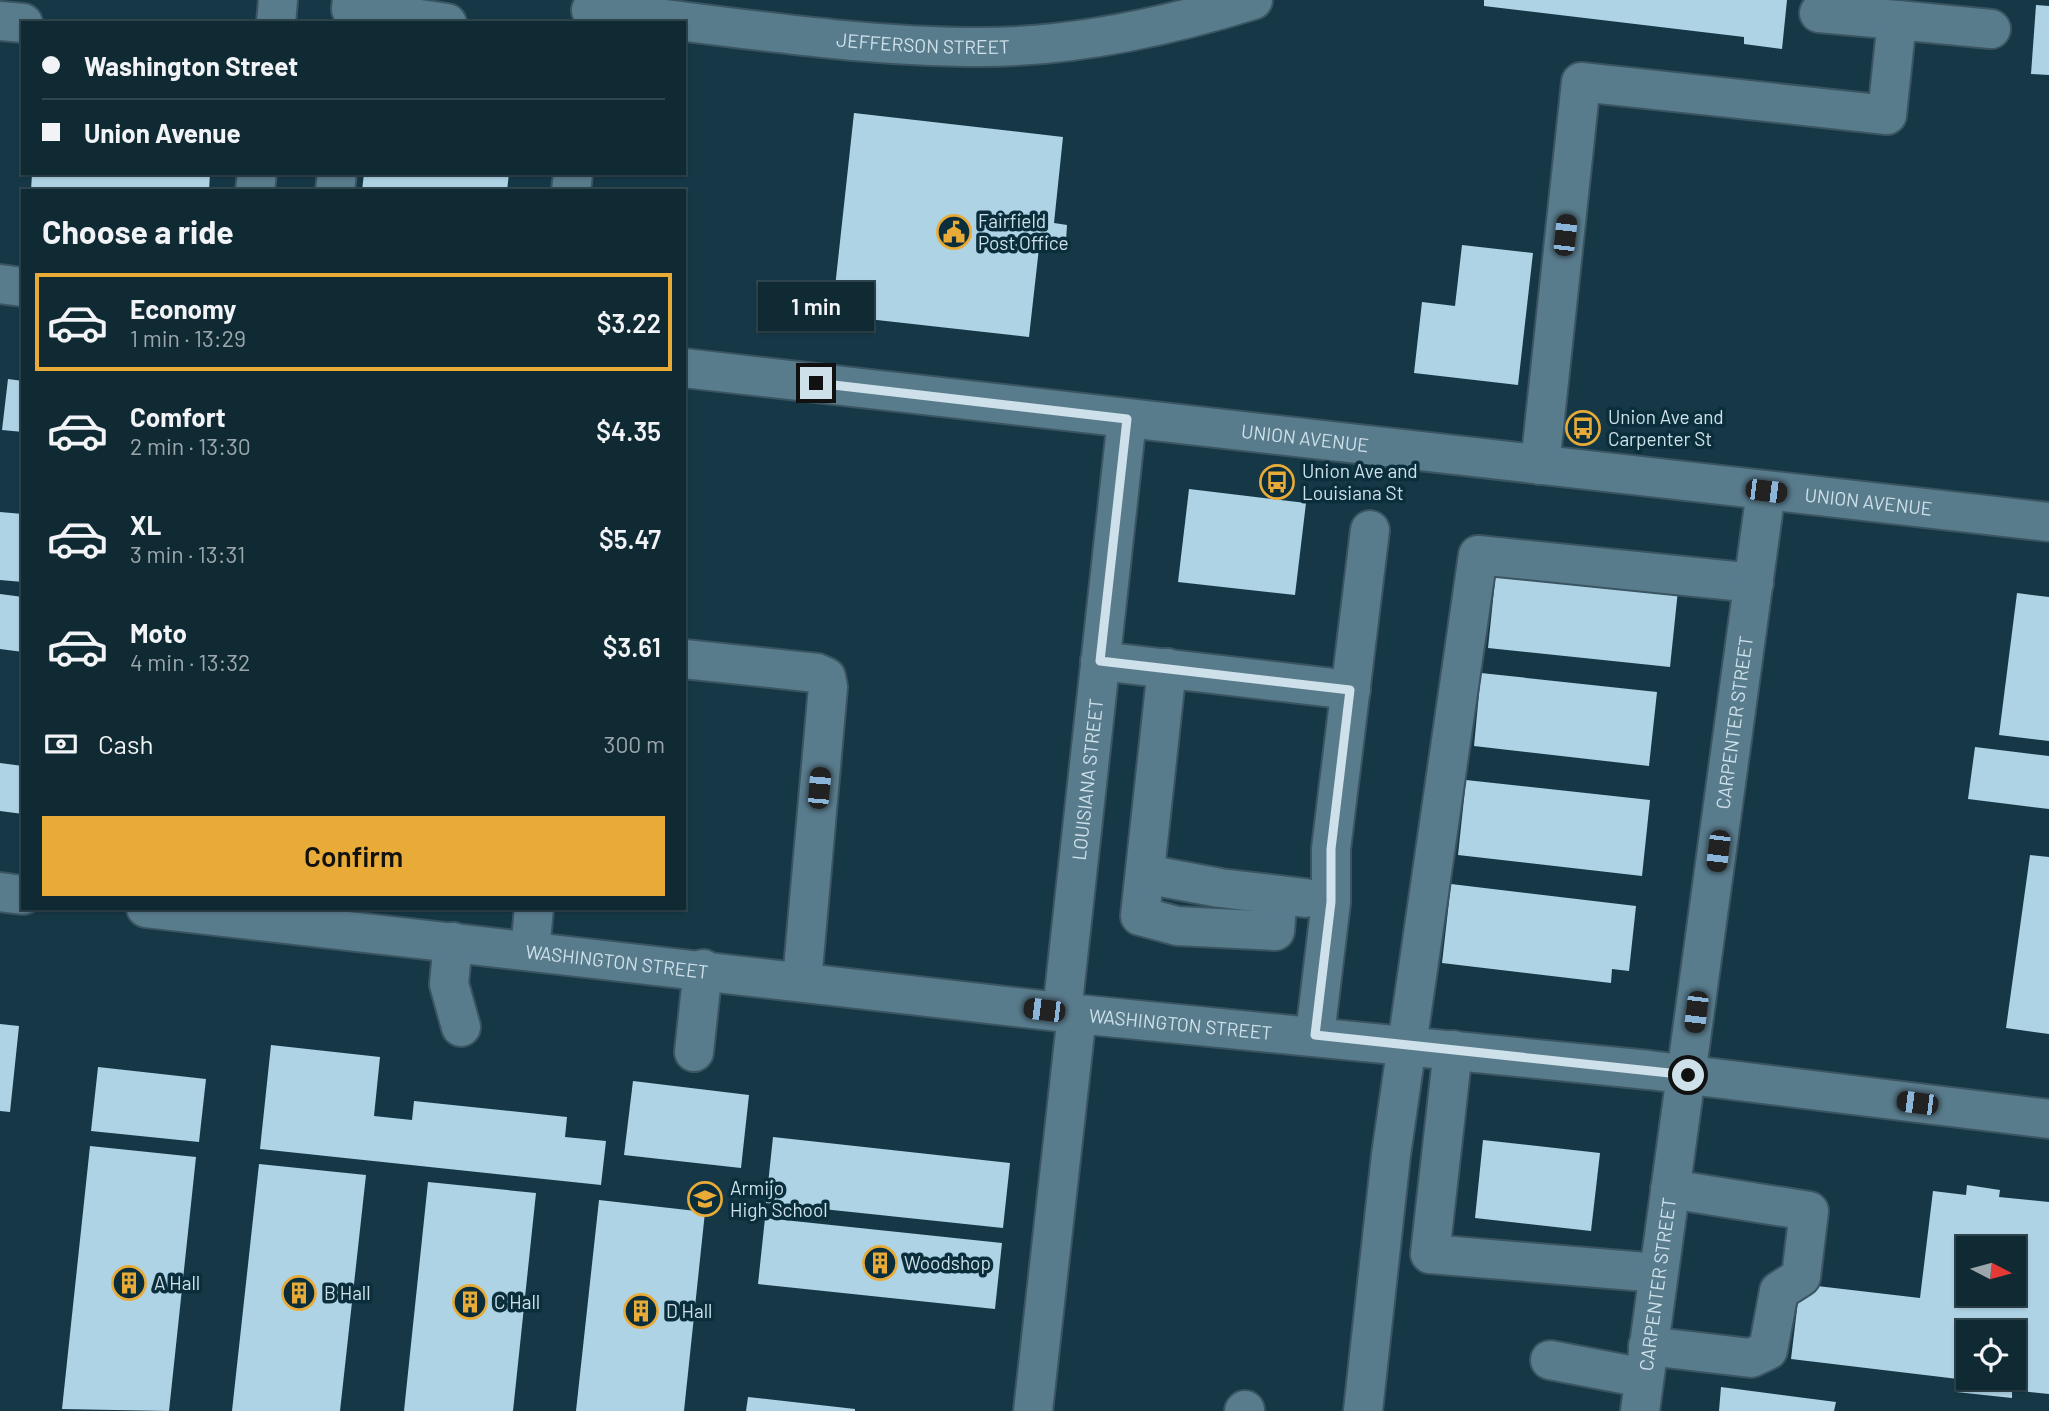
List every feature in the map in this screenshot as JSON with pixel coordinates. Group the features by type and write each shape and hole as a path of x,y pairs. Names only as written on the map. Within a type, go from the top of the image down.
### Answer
{"street":[{"path":"276,21 278,0"},
{"path":"352,0 351,9 433,21"},
{"path":"466,21 468,0"},
{"name":"JEFFERSON STREET","path":"591,11 697,11 890,45 985,47 1093,39 1194,19 1253,0"},
{"path":"1819,13 1991,29"},
{"path":"1540,465 1581,82 1887,116 1898,20"},
{"path":"0,21 21,23"},
{"path":"0,284 21,287"},
{"name":"UNION AVENUE","path":"686,368 2049,522"},
{"name":"LOUISIANA STREET","path":"1033,1411 1100,661 1127,419"},
{"name":"CARPENTER STREET","path":"1644,1378 1688,1075 1766,491"},
{"path":"1315,1035 1331,902 1331,849 1370,530"},
{"path":"1363,1411 1391,1155 1409,1046 1478,555 1754,583"},
{"path":"686,659 817,673 826,677 828,687 802,981"},
{"path":"1100,661 1350,690"},
{"path":"1167,668 1145,874 1277,913 1331,902"},
{"path":"0,892 21,895"},
{"name":"WASHINGTON STREET","path":"183,910 276,915 530,951 1070,1013 1315,1035 1688,1075 2049,1119"},
{"path":"530,951 534,910"},
{"path":"453,942 449,985 461,1027"},
{"path":"694,1052 703,969"},
{"path":"1453,1050 1430,1254 1658,1273"},
{"path":"1550,1360 1644,1378 1751,1358 1768,1350 1779,1291 1801,1277 1809,1211 1670,1189"}],"building":[{"path":"1484,0 1787,0 1782,49 1744,44 1744,37 1484,6"},
{"path":"2036,5 2049,6 2049,75 2031,74"},
{"name":"Fairfield Post Office","path":"854,113 1063,137 1054,223 1067,225 1066,241 1040,239 1029,337 832,315"},
{"path":"32,175 210,175 209,189 31,189"},
{"path":"364,175 509,175 507,189 362,189"},
{"path":"1462,245 1533,253 1518,385 1414,373 1422,302 1455,306"},
{"path":"8,379 21,381 21,432 2,430"},
{"path":"1189,489 1306,503 1295,595 1178,582"},
{"path":"0,512 21,514 21,582 0,580"},
{"path":"1496,571 1678,590 1670,667 1488,648"},
{"path":"2017,593 2049,597 2049,741 1999,735"},
{"path":"0,594 21,597 21,652 0,649"},
{"path":"1481,673 1657,692 1649,766 1474,746"},
{"path":"1975,747 2049,756 2049,809 1968,799"},
{"path":"0,763 21,766 21,814 0,811"},
{"path":"1466,780 1650,800 1642,876 1458,855"},
{"path":"2030,855 2049,857 2049,1034 2006,1028"},
{"path":"1451,884 1636,906 1629,971 1612,969 1611,983 1442,963"},
{"path":"0,1024 19,1026 10,1112 0,1111"},
{"path":"271,1045 380,1057 374,1116 412,1120 414,1101 567,1117 565,1137 606,1141 601,1185 260,1149"},
{"path":"98,1067 206,1079 199,1142 91,1131"},
{"path":"633,1081 749,1095 741,1168 624,1155"},
{"path":"773,1137 1010,1163 1003,1228 766,1203"},
{"path":"1483,1140 1600,1153 1591,1231 1475,1218"},
{"name":"A Hall","path":"90,1146 196,1157 169,1411 62,1409"},
{"name":"B Hall","path":"259,1164 366,1175 340,1411 232,1411"},
{"name":"C Hall","path":"428,1182 536,1193 513,1411 404,1411"},
{"path":"1967,1185 2000,1190 1999,1197 2049,1202 2049,1394 2012,1390 2026,1390 2026,1320 1956,1320 1956,1379 1791,1359 1800,1284 1920,1298 1933,1191 1966,1195"},
{"name":"D Hall","path":"599,1200 705,1212 684,1411 576,1411"},
{"name":"Woodshop","path":"765,1218 1002,1243 995,1309 758,1284"},
{"path":"1721,1387 1836,1402 1834,1411 1719,1411"},
{"path":"2012,1390 2012,1398 1956,1392"},
{"path":"748,1397 855,1409 855,1411 746,1411"}],"place":[{"name":"Fairfield Post Office","path":"954,232"},
{"name":"Union Ave and Carpenter St","path":"1583,428"},
{"name":"Union Ave and Louisiana St","path":"1277,482"},
{"name":"Armijo High School","path":"705,1199"},
{"name":"Woodshop","path":"880,1263"},
{"name":"A Hall","path":"129,1283"},
{"name":"B Hall","path":"299,1293"},
{"name":"C Hall","path":"470,1302"},
{"name":"D Hall","path":"641,1311"}],"route":[{"path":"816,383 1127,419 1100,661 1350,690 1331,849 1331,902 1315,1035 1688,1075"}]}
